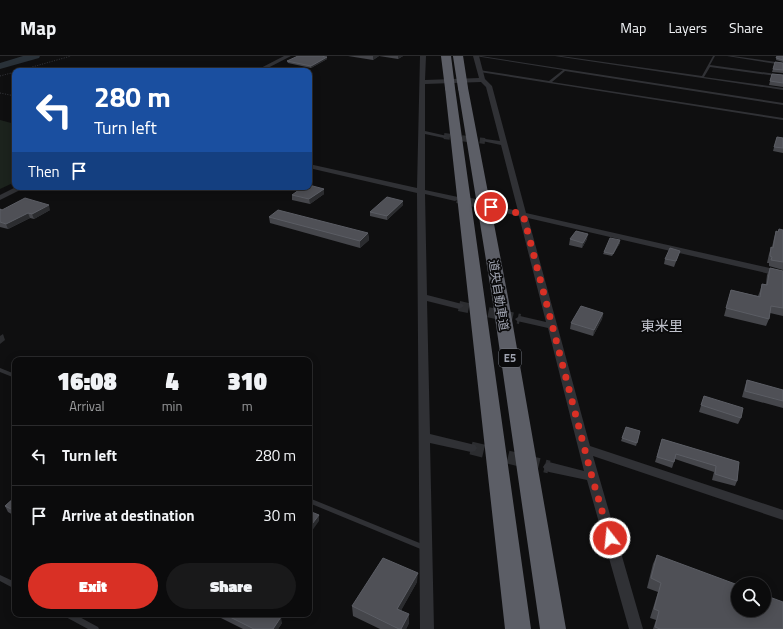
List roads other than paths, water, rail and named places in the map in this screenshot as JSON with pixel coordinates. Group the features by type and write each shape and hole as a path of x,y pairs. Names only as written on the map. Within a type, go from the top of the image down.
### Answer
{"highway":[{"name":"道央自動車道","path":"446,56 457,88 500,297 553,629"},
{"name":"道央自動車道","path":"458,56 457,88 518,629"}],"street":[{"path":"264,68 288,56"},
{"path":"423,56 424,78 422,82 421,191 427,629"},
{"path":"476,56 481,76 489,86 584,449 636,629"},
{"path":"422,82 481,76"},
{"path":"422,132 444,136"},
{"path":"485,141 505,144"},
{"path":"312,167 455,199"},
{"path":"0,198 16,190"},
{"path":"491,207 783,274"},
{"path":"423,297 459,306"},
{"path":"520,319 552,326"},
{"path":"424,437 471,448"},
{"path":"584,449 783,515"},
{"path":"549,467 592,477"}],"lane":[{"path":"476,56 564,71 783,104"},
{"path":"556,56 783,89"},
{"path":"703,77 714,56"},
{"path":"728,56 783,64"},
{"path":"709,66 783,76"},
{"path":"550,82 564,71"},
{"path":"481,76 550,82 783,119"},
{"path":"0,370 12,375"},
{"path":"312,501 426,548"},
{"path":"0,578 12,584"},
{"path":"72,617 95,629"}],"waterway":[{"path":"0,66 35,56"}],"tunnel":[{"path":"444,136 485,141"},
{"path":"457,199 489,206"},
{"path":"459,306 520,319"},
{"path":"471,448 549,467"}],"district":[{"name":"東米里","path":"662,325"}]}
